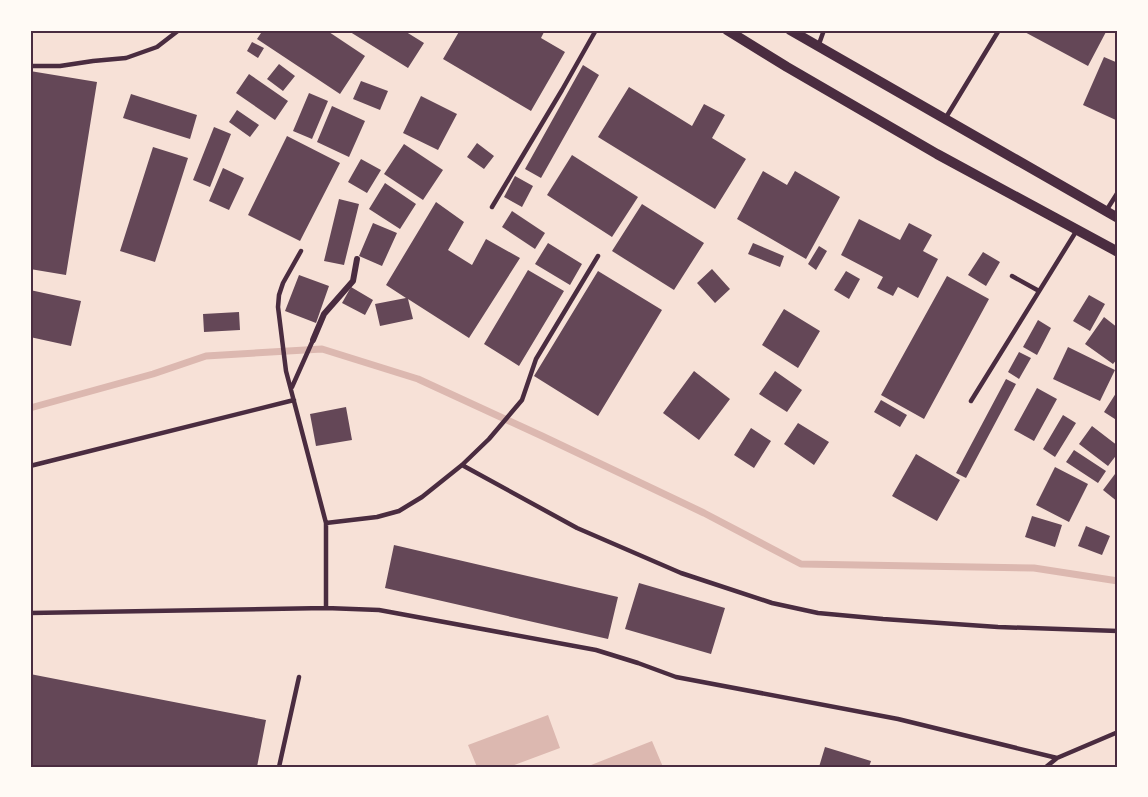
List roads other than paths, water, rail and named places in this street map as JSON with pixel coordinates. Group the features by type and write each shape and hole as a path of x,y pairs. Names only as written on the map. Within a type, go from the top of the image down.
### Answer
{"street":[{"path":"727,30 937,154 1118,252"},
{"path":"790,30 1118,218"},
{"path":"313,340 324,314 353,281 357,259"}],"lane":[{"path":"30,66 60,66 126,58 157,47 179,30"},
{"path":"492,207 596,30"},
{"path":"818,47 824,30"},
{"path":"945,119 999,30"},
{"path":"1106,212 1118,192"},
{"path":"971,401 1077,230"},
{"path":"302,251 283,283 279,295 279,318 286,371 326,523 327,608"},
{"path":"326,523 376,517 399,511 422,497 462,465 489,439 519,404 525,393 536,358 598,256"},
{"path":"1012,276 1039,291"},
{"path":"291,389 313,340"},
{"path":"30,466 294,400"},
{"path":"462,465 577,528 681,573 772,603 818,613 883,619 998,627 1118,631"},
{"path":"30,613 327,608 379,610 596,650 676,677 898,719 1057,758"},
{"path":"279,767 299,677"},
{"path":"1046,767 1057,758 1118,732"}],"waterway":[{"path":"30,408 153,374 206,356 322,349 418,379 704,513 801,564 1034,568 1118,581"}]}
